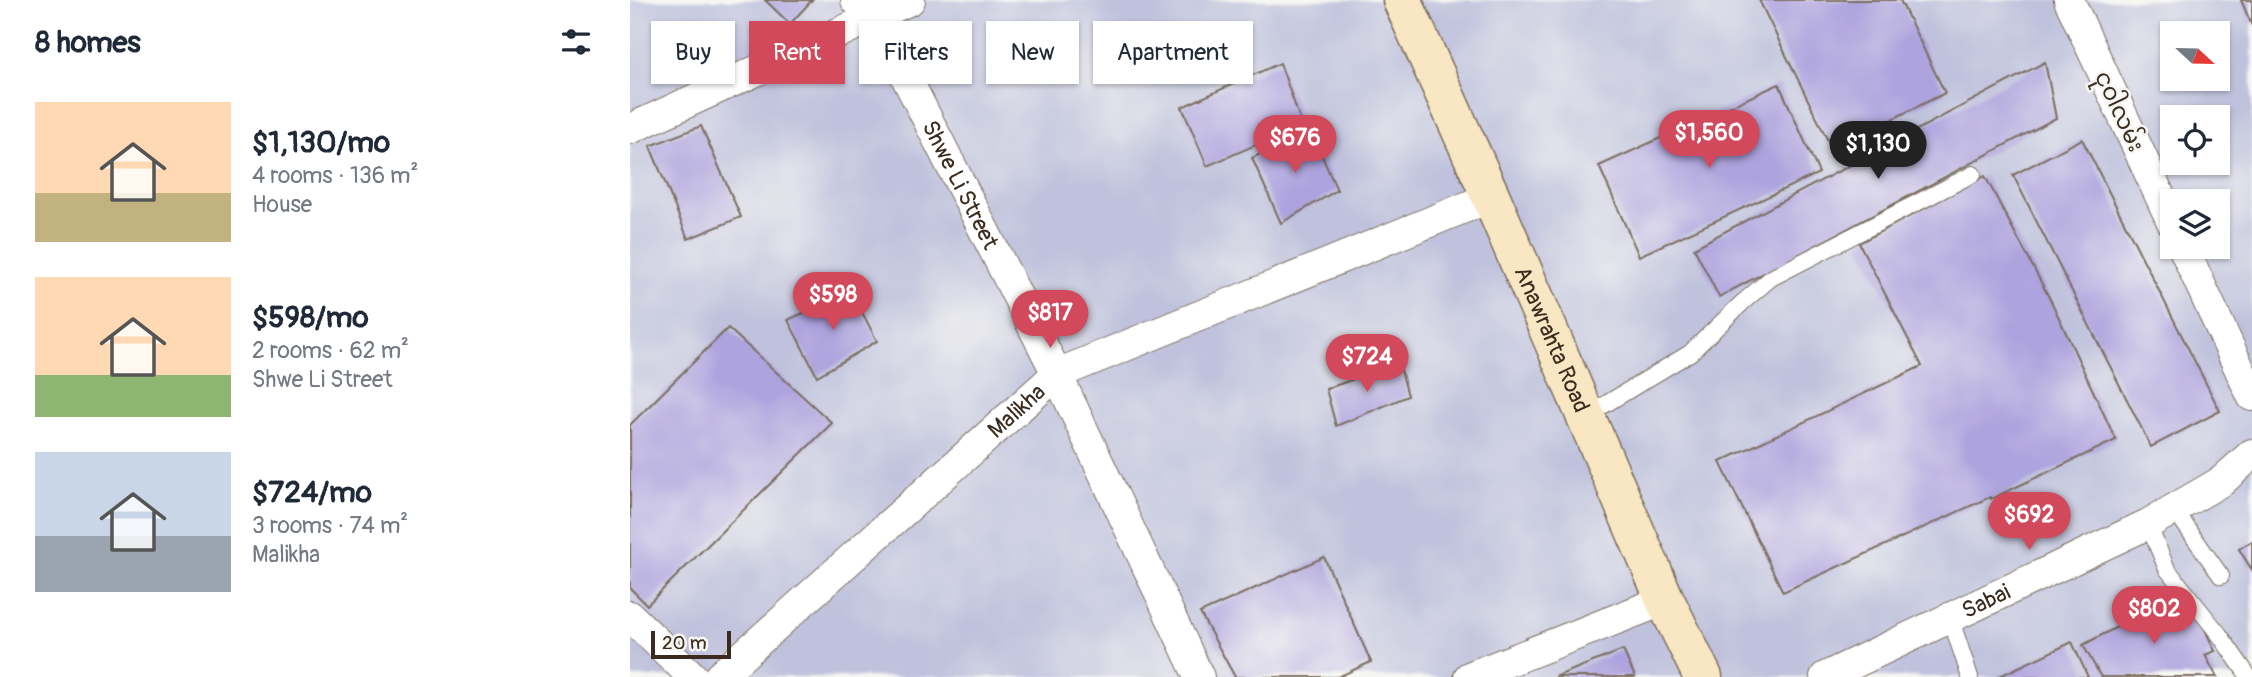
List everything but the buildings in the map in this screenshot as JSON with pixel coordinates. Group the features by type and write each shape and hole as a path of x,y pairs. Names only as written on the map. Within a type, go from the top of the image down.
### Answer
{"main road":[{"name":"Anawrahta Road","path":"1402,0 1491,197 1665,600 1703,677"}],"street":[{"path":"630,130 865,8 910,0"},
{"name":"ငုဝါလမ်း","path":"2069,0 2160,196"},
{"name":"Shwe Li Street","path":"865,8 1057,374 1199,677"},
{"name":"Malikha","path":"719,677 1057,374 1491,197"},
{"path":"2189,259 2252,396"},
{"name":"Sabai","path":"1825,677 2148,524 2222,481 2252,454"},
{"path":"1469,677 1665,600"},
{"path":"630,616 693,677"}],"lane":[{"path":"1586,416 1690,353 1771,278 1973,174"},
{"path":"2174,509 2221,576"},
{"path":"2148,524 2167,569 2219,634 2249,677"},
{"path":"1950,617 1970,677"}],"shaded area":[{"path":"630,0 2252,0 2252,677 630,677"}]}
